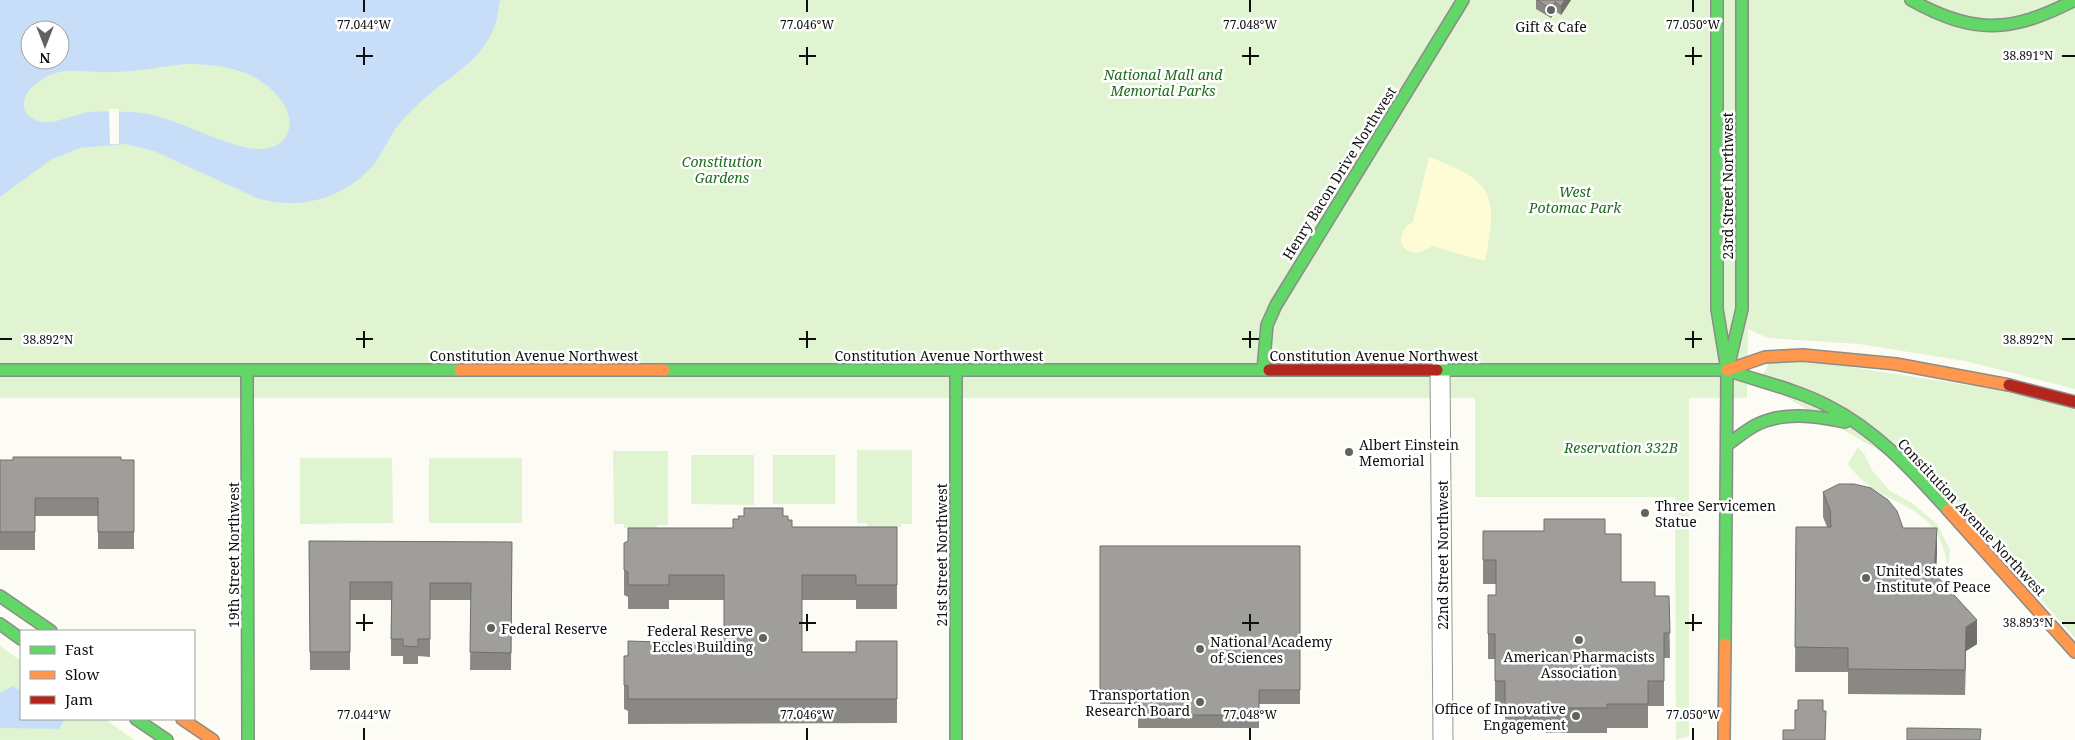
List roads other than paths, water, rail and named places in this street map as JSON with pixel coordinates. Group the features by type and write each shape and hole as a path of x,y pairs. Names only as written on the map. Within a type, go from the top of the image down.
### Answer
{"main road":[{"name":"Henry Bacon Drive Northwest","path":"1263,370 1267,325 1276,305 1463,0"},
{"name":"23rd Street Northwest","path":"1717,0 1717,309 1727,370 1724,740"},
{"name":"23rd Street Northwest","path":"1727,370 1742,309 1742,0"},
{"path":"1911,0 1953,22 1987,27 2005,26 2040,17 2075,0"},
{"name":"Constitution Avenue Northwest","path":"0,370 1727,370 1773,355 1844,358 1951,373 2075,402"},
{"name":"19th Street Northwest","path":"247,370 248,740"},
{"name":"21st Street Northwest","path":"956,370 956,740"},
{"name":"Constitution Avenue Northwest","path":"1727,370 1759,382 1813,398 1864,427 1886,445 1921,480 2075,652"},
{"path":"1727,445 1754,427 1780,418 1812,417 1864,427"},
{"path":"0,596 50,630"},
{"path":"0,624 20,638"},
{"path":"138,720 168,740"},
{"path":"183,720 213,740"}],"street":[{"name":"22nd Street Northwest","path":"1440,370 1443,740"}],"water":[{"path":"0,0 500,0 495,26 490,37 477,55 461,70 429,94 405,117 374,164 349,186 335,194 305,202 273,202 257,198 154,151 125,144 80,148 52,159 0,197","holes":["185,64 211,65 236,70 252,76 274,92 285,106 290,123 288,132 281,143 269,148 255,149 239,146 147,114 89,112 58,121 42,122 28,115 24,109 27,93 40,81 55,73 66,71 129,71"]},
{"path":"13,686 20,690 20,720 64,720 59,729 0,728 0,693"}],"place":[{"name":"Gift & Cafe","path":"1551,10"},
{"name":"Albert Einstein Memorial","path":"1349,452"},
{"name":"Three Servicemen Statue","path":"1645,513"},
{"name":"United States Institute of Peace","path":"1866,578"},
{"name":"Federal Reserve","path":"491,628"},
{"name":"Federal Reserve Eccles Building","path":"763,638"},
{"name":"American Pharmacists Association","path":"1579,640"},
{"name":"National Academy of Sciences","path":"1200,649"},
{"name":"Transportation Research Board","path":"1200,702"},
{"name":"Office of Innovative Engagement","path":"1576,716"}],"park label":[{"name":"National Mall and Memorial Parks","path":"1163,82"},
{"name":"Constitution Gardens","path":"722,170"},
{"name":"West Potomac Park","path":"1575,200"},
{"name":"Reservation 332B","path":"1621,447"}]}
